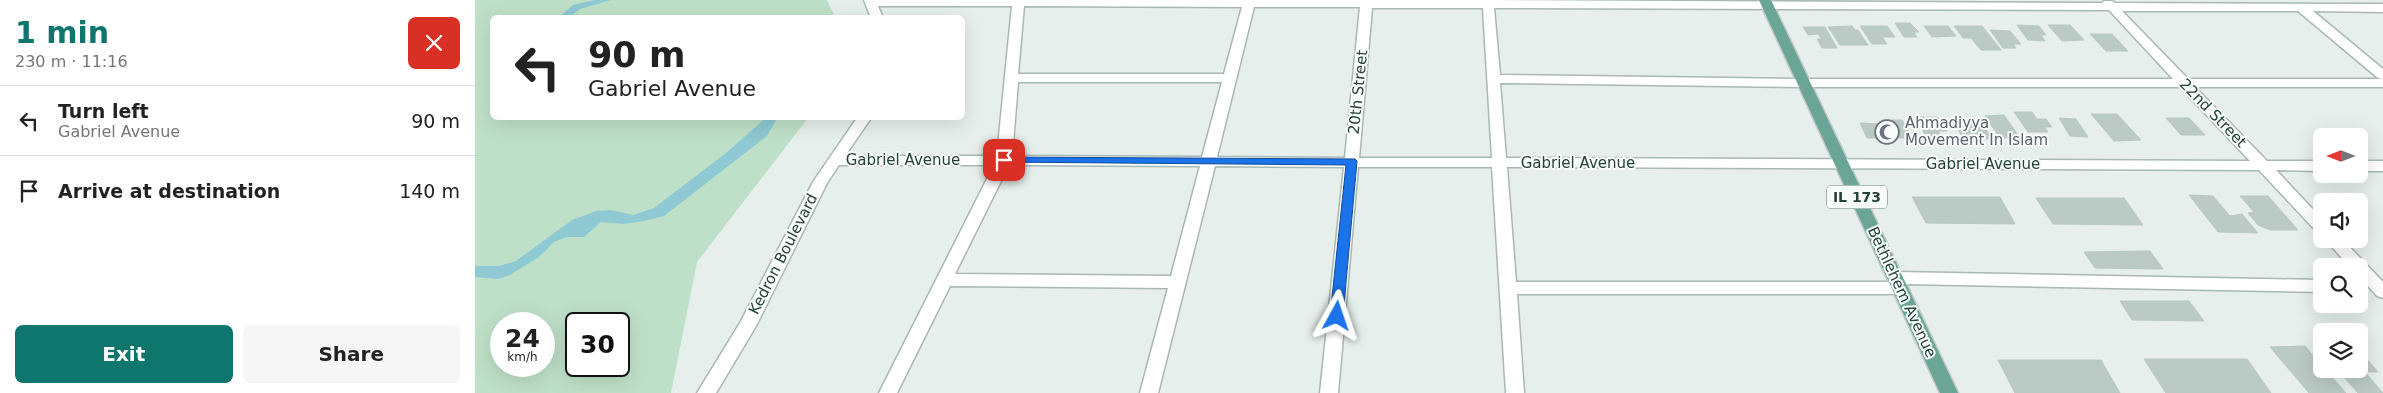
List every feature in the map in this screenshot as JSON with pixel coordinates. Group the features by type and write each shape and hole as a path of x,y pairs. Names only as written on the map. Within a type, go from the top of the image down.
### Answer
{"main road":[{"name":"Bethlehem Avenue","path":"1767,3 1949,393"}],"street":[{"path":"876,15 871,1 1018,3 2297,4 2383,8"},
{"path":"1149,393 1249,2"},
{"name":"20th Street","path":"1329,393 1367,2"},
{"path":"1488,2 1515,393"},
{"path":"888,393 1004,160 1018,3"},
{"name":"22nd Street","path":"2109,4 2313,219"},
{"path":"2297,4 2383,75"},
{"path":"1011,78 1229,78"},
{"path":"1493,79 1804,82 2383,83"},
{"name":"Kedron Boulevard","path":"706,393 747,326 820,182 863,120"},
{"name":"Gabriel Avenue","path":"835,160 2313,166"},
{"path":"2368,166 2383,166"},
{"path":"2342,248 2381,288"},
{"path":"945,280 1177,282"},
{"path":"1508,288 1898,283 2313,286"},
{"path":"2368,287 2381,288"}],"green space":[{"path":"475,0 827,0 834,15 490,15 490,120 806,120 697,262 671,393 475,393"}],"water":[{"path":"594,0 611,0 580,9 572,15 561,15 573,5"},
{"path":"764,120 776,120 767,136 664,216 623,224 601,222 584,237 567,237 554,242 539,257 510,275 498,279 475,277 475,266 499,266 516,261 572,220 596,211 611,210 633,215 654,208 726,153"}],"building":[{"path":"1895,23 1910,23 1919,32 1914,32 1917,37 1904,37"},
{"path":"2017,25 2039,26 2046,35 2041,35 2045,41 2028,40"},
{"path":"2048,25 2070,25 2084,40 2062,41"},
{"path":"1852,26 1855,30 1858,30 1868,45 1840,45 1828,27"},
{"path":"1860,26 1887,26 1895,37 1882,37 1887,44 1872,44"},
{"path":"1924,26 1948,26 1956,36 1932,37"},
{"path":"1954,26 1982,26 2001,50 1981,50 1971,38 1963,38"},
{"path":"1803,27 1825,27 1837,48 1822,48 1817,39 1821,39 1818,34 1808,35"},
{"path":"1990,30 2010,31 2021,44 2013,44 2016,48 2003,48"},
{"path":"2090,34 2112,34 2128,51 2106,51"},
{"path":"2014,112 2032,112 2037,119 2046,119 2052,127 2044,127 2048,132 2028,132"},
{"path":"2091,114 2117,114 2141,140 2114,141"},
{"path":"2004,115 2020,138 2000,138 1985,116"},
{"path":"1915,117 1938,117 1947,131 1938,131 1941,136 1926,136"},
{"path":"2059,118 2076,119 2088,137 2070,136"},
{"path":"2166,118 2189,118 2205,135 2181,135"},
{"path":"1882,120 1902,120 1912,138 1867,138 1860,123 1882,124"},
{"path":"1954,122 1984,126 1992,139 1963,138"},
{"path":"2189,195 2213,196 2230,216 2242,214 2258,233 2218,232"},
{"path":"2240,196 2268,196 2298,230 2270,230 2258,225 2248,213 2254,212"},
{"path":"1912,197 2000,197 2015,224 1926,223"},
{"path":"2036,198 2124,198 2143,225 2053,224"},
{"path":"2150,251 2163,269 2095,268 2084,252"},
{"path":"2120,301 2189,301 2204,321 2132,320"},
{"path":"2305,346 2313,356 2313,378 2333,378 2346,393 2309,393 2270,347"},
{"path":"2144,359 2247,359 2271,393 2166,393"},
{"path":"1998,360 2101,360 2120,393 2015,393"},
{"path":"2368,360 2378,372 2368,372"},
{"path":"2368,376 2383,393 2358,393 2345,378 2368,378"}],"place":[{"name":"Ahmadiyya Movement In Islam","path":"1887,132"}],"route":[{"path":"1004,160 1351,161 1337,316"}]}
